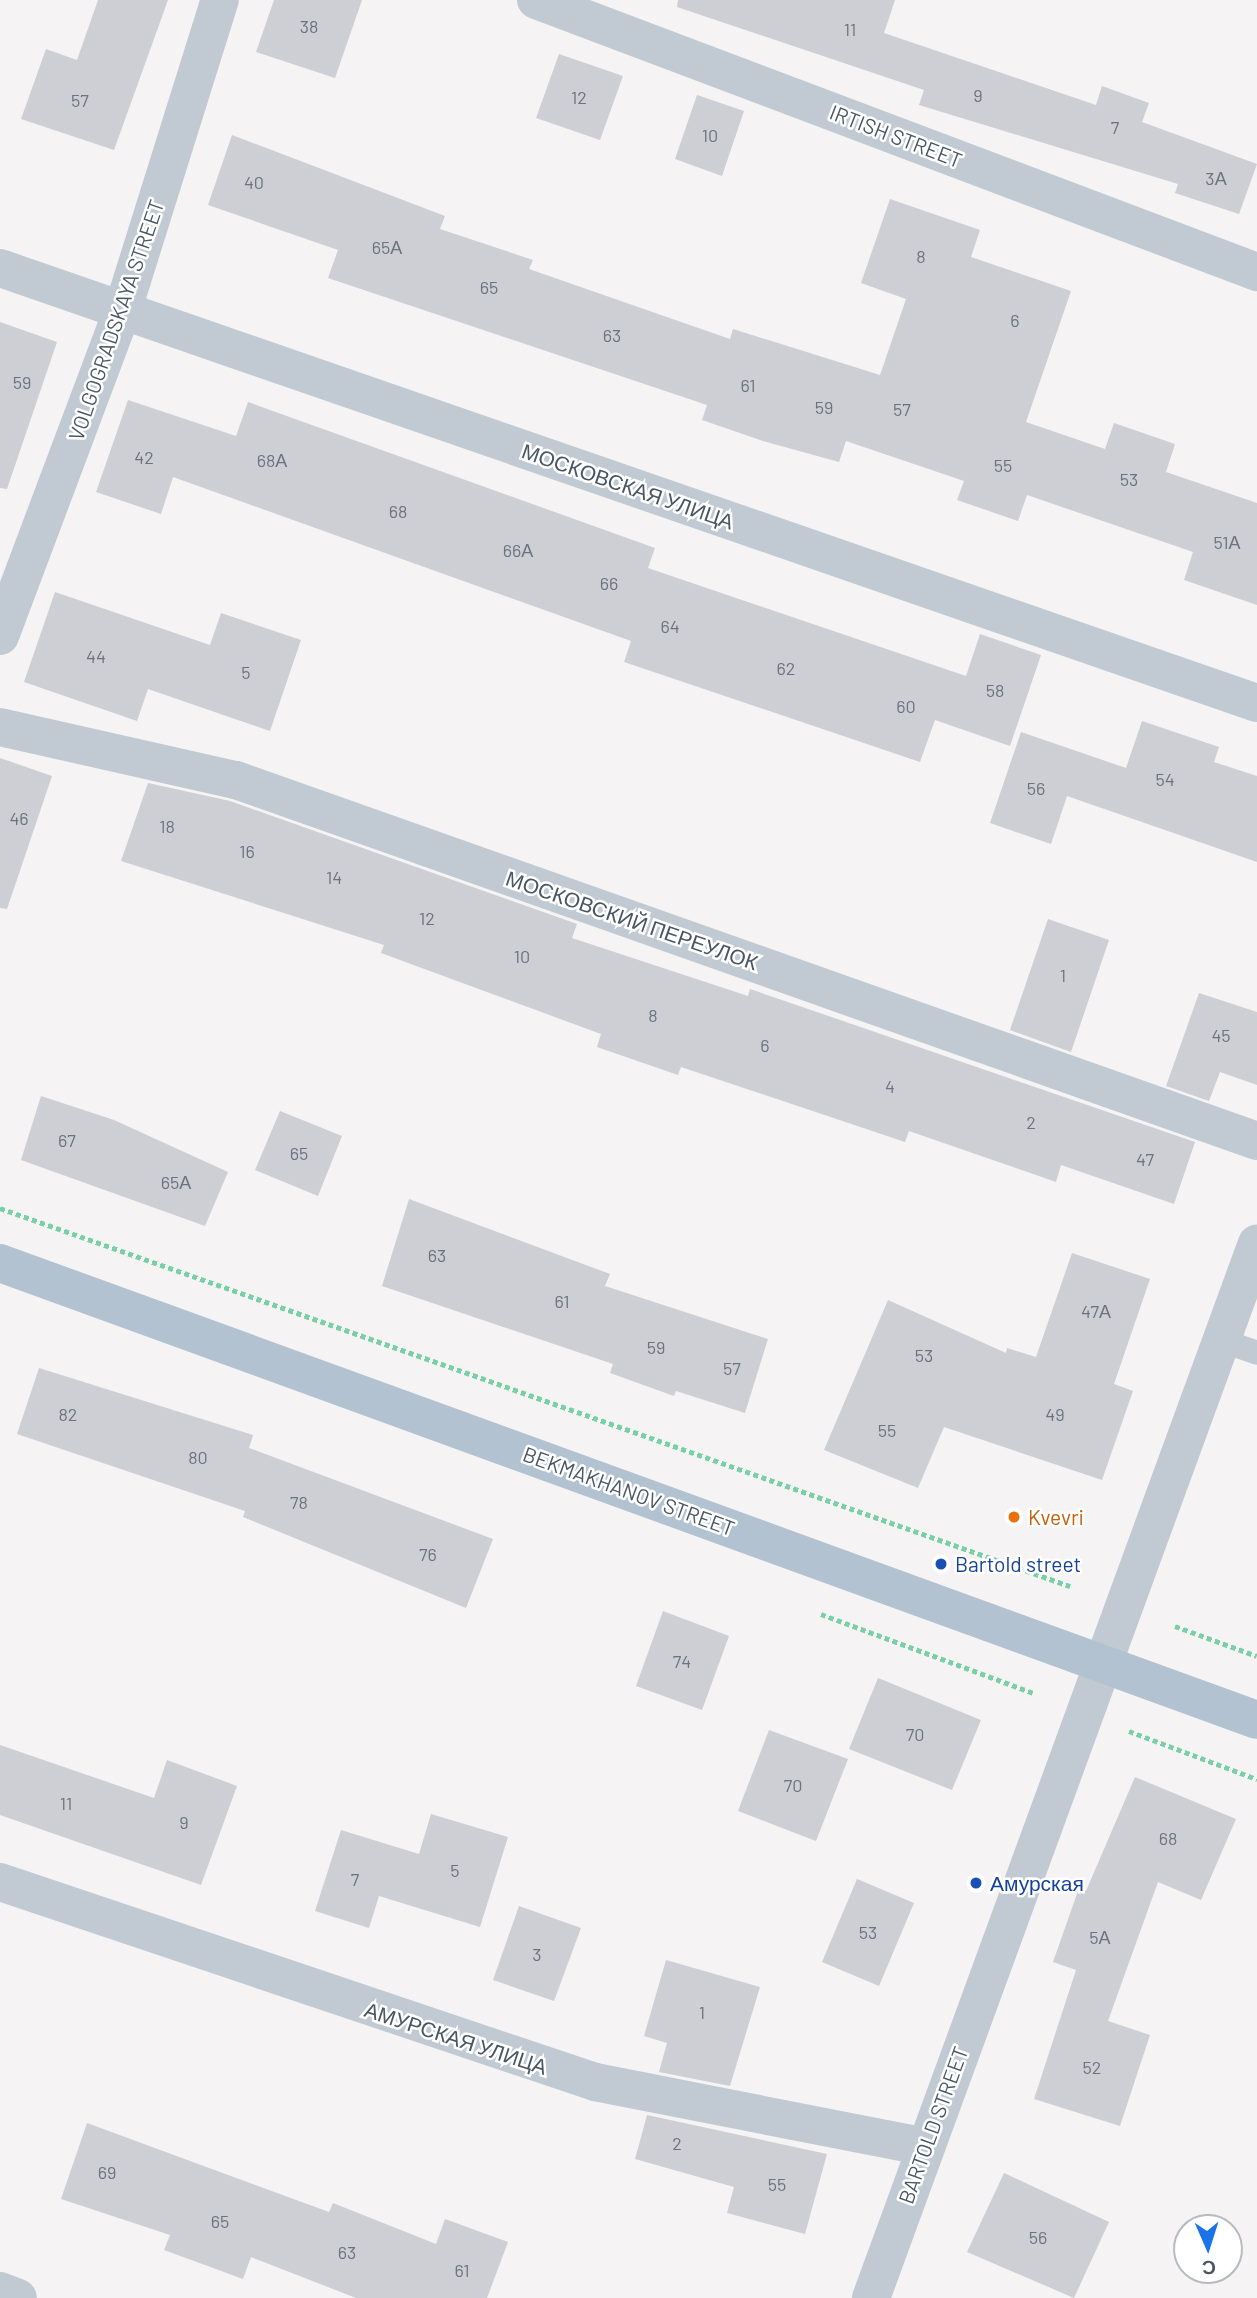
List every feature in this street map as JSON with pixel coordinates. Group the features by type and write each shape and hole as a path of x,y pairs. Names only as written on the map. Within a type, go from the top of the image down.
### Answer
{"main road":[{"name":"BEKMAKHANOV STREET","path":"0,1263 1257,1720"}],"street":[{"name":"VOLGOGRADSKAYA STREET","path":"0,636 122,312 220,0"},
{"name":"IRTISH STREET","path":"536,0 1257,272"},
{"name":"МОСКОВСКАЯ УЛИЦА","path":"0,268 1257,703"},
{"name":"МОСКОВСКИЙ ПЕРЕУЛОК","path":"0,727 236,780 1257,1141"},
{"name":"BARTOLD STREET","path":"871,2298 1099,1662 1257,1243"},
{"name":"АМУРСКАЯ УЛИЦА","path":"0,1882 595,2082 925,2147"},
{"path":"0,2291 18,2298"}],"lane":[{"path":"1220,1340 1257,1353"}],"path":[{"path":"0,1208 1069,1586"},
{"path":"1175,1626 1257,1656"},
{"path":"1129,1731 1257,1779"}],"building":[{"path":"98,0 168,0 114,150 21,119 46,49 77,60"},
{"path":"274,0 362,0 335,78 256,52"},
{"path":"678,0 895,0 884,33 1096,105 1102,86 1149,103 1142,122 1257,164 1239,214 1175,193 1178,184 919,105 924,90 677,7"},
{"path":"559,54 623,76 600,140 536,118"},
{"path":"697,95 744,111 722,176 675,159"},
{"path":"232,135 445,216 440,229 533,260 529,269 730,339 733,329 880,375 906,299 861,283 890,199 980,230 971,257 1071,291 1026,422 1105,449 1114,423 1175,444 1166,472 1257,503 1257,605 1184,580 1193,552 1027,495 1018,521 957,500 964,481 846,441 839,462 763,441 702,420 707,405 328,278 338,250 208,205"},
{"path":"0,322 57,342 7,489 0,488"},
{"path":"128,400 236,436 248,402 655,548 648,568 966,676 980,634 1041,655 1010,746 935,720 920,762 624,662 631,641 173,477 161,514 96,492"},
{"path":"55,592 210,645 221,613 301,640 270,731 148,689 137,721 24,682"},
{"path":"1142,721 1219,747 1214,762 1257,776 1257,862 1067,796 1051,844 990,823 1021,732 1126,768"},
{"path":"0,758 52,776 7,909 0,908"},
{"path":"148,783 230,801 577,924 572,938 748,996 750,989 1195,1142 1174,1204 1061,1165 1056,1182 909,1131 905,1142 681,1067 678,1075 597,1047 601,1034 381,953 384,945 121,861"},
{"path":"1048,919 1109,940 1071,1052 1010,1030"},
{"path":"1199,993 1257,1012 1257,1085 1220,1072 1209,1101 1166,1086"},
{"path":"41,1096 114,1120 228,1172 205,1226 21,1160"},
{"path":"280,1111 342,1136 318,1196 255,1170"},
{"path":"409,1199 610,1274 605,1286 768,1339 745,1413 676,1391 674,1396 610,1373 613,1364 382,1286"},
{"path":"1072,1253 1150,1279 1114,1384 1133,1391 1102,1480 944,1427 918,1488 824,1450 888,1300 1006,1353 1007,1348 1036,1357"},
{"path":"39,1368 253,1435 249,1448 493,1539 466,1608 243,1517 245,1511 17,1434"},
{"path":"663,1611 729,1636 702,1710 636,1686"},
{"path":"878,1678 981,1720 952,1790 849,1749"},
{"path":"769,1730 848,1759 816,1841 738,1811"},
{"path":"0,1745 154,1798 167,1760 237,1786 201,1885 0,1815"},
{"path":"1135,1777 1236,1819 1201,1900 1158,1882 1108,2021 1150,2035 1120,2126 1034,2099 1076,1970 1053,1962 1079,1888 1086,1891"},
{"path":"431,1814 508,1837 480,1927 379,1896 369,1928 315,1911 341,1830 419,1854"},
{"path":"857,1879 914,1903 879,1986 822,1962"},
{"path":"519,1906 581,1928 554,2001 493,1980"},
{"path":"666,1960 760,1987 730,2086 659,2072 667,2043 644,2036"},
{"path":"647,2115 827,2154 805,2234 727,2213 734,2187 635,2159"},
{"path":"87,2123 329,2212 333,2203 436,2244 445,2219 508,2242 487,2298 356,2298 251,2257 243,2279 164,2250 170,2235 61,2199"},
{"path":"1004,2173 1109,2222 1074,2298 967,2252"}],"place":[{"name":"Kvevri","path":"1014,1517"},
{"name":"Bartold street","path":"941,1564"},
{"name":"Амурская","path":"976,1883"}]}
